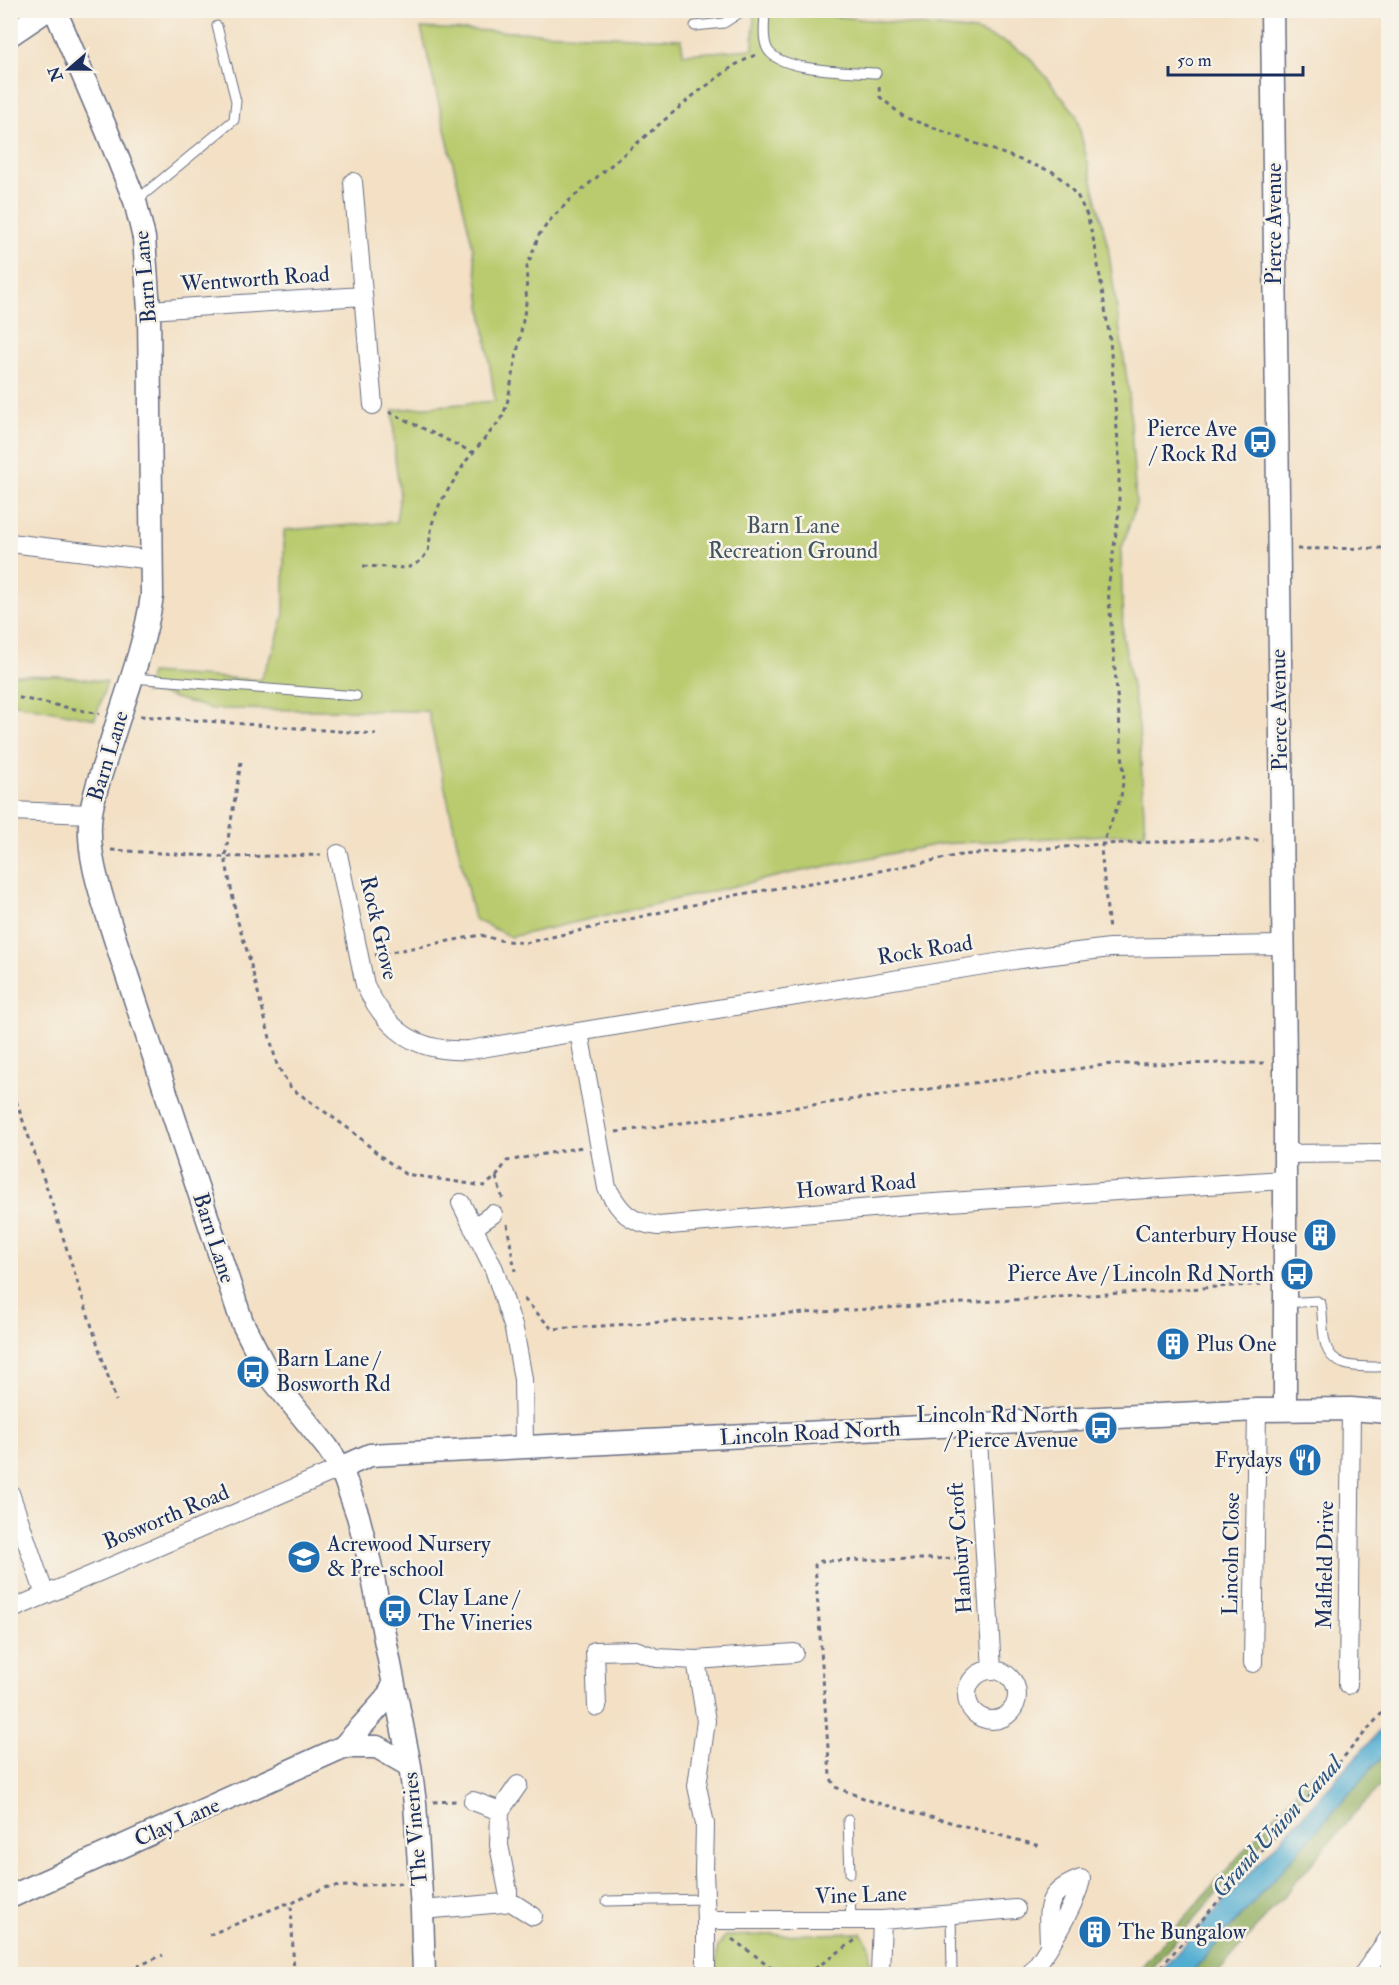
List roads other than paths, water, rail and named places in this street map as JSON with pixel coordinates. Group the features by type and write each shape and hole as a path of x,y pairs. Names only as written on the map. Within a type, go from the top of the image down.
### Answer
{"street":[{"path":"10,35 47,10"},
{"name":"Barn Lane","path":"55,10 135,201 144,238 149,310 152,596 147,629 91,814 92,849 98,880 115,939 242,1322 269,1375 341,1468"},
{"name":"Pierce Avenue","path":"1272,10 1285,1063 1286,1409"},
{"name":"Wentworth Road","path":"353,182 373,405"},
{"name":"Wentworth Road","path":"149,310 363,296"},
{"path":"10,543 153,560"},
{"path":"10,811 91,814"},
{"name":"Rock Grove","path":"338,854 365,985 383,1018 410,1040 449,1052 579,1032"},
{"name":"Rock Road","path":"579,1032 1020,959 1110,948 1282,945"},
{"name":"Howard Road","path":"579,1032 607,1188 620,1209 631,1219 641,1223 658,1226 920,1204 1284,1180"},
{"path":"1284,1154 1389,1153"},
{"path":"461,1203 494,1269 514,1329 523,1379 524,1446"},
{"path":"473,1228 501,1212"},
{"name":"Lincoln Road North","path":"341,1468 370,1455 524,1446 1257,1410 1351,1409 1389,1412"},
{"name":"Malfield Drive","path":"1347,1685 1351,1409"},
{"name":"Lincoln Close","path":"1253,1663 1257,1410"},
{"name":"Hanbury Croft","path":"977,1424 992,1669"},
{"path":"341,1468 358,1516 370,1563 394,1685"},
{"name":"Bosworth Road","path":"10,1610 341,1468"},
{"path":"10,1493 45,1595"},
{"path":"597,1707 595,1651 635,1650 657,1658 696,1660 794,1653"},
{"path":"696,1660 705,1721 697,1786 705,1824 706,1974"},
{"name":"Clay Lane","path":"10,1897 343,1747 386,1699 394,1685"},
{"name":"The Vineries","path":"394,1685 416,1803 424,1974"},
{"name":"Clay Lane","path":"343,1747 377,1748 410,1766"},
{"path":"422,1910 504,1904 508,1900 499,1845 500,1811 518,1785"},
{"path":"473,1801 500,1811"},
{"path":"508,1900 533,1916"},
{"name":"Vine Lane","path":"706,1920 882,1920 1016,1909"},
{"path":"880,1974 882,1920"},
{"path":"1363,1974 1389,1939"},
{"path":"1030,1974 1049,1944"}],"lane":[{"path":"695,26 724,23 744,10"},
{"path":"765,10 765,41 767,50 776,60 794,66 876,73"},
{"path":"135,201 234,120 236,101 217,26"},
{"path":"133,678 356,696"},
{"path":"1285,1293 1321,1304 1324,1341 1334,1359 1344,1365 1389,1367"},
{"path":"848,1820 850,1874"},
{"path":"850,1896 851,1920"},
{"path":"607,1901 705,1899"},
{"path":"951,1914 952,1974"}],"water":[{"path":"1388,1722 1388,1750 1190,1974 1158,1974"}],"place":[{"name":"Pierce Ave / Rock Rd","path":"1260,442"},
{"name":"Canterbury House","path":"1320,1235"},
{"name":"Pierce Ave / Lincoln Rd North","path":"1297,1274"},
{"name":"Plus One","path":"1173,1344"},
{"name":"Barn Lane / Bosworth Rd","path":"253,1372"},
{"name":"Lincoln Rd North / Pierce Avenue","path":"1101,1428"},
{"name":"Frydays","path":"1305,1460"},
{"name":"Acrewood Nursery & Pre-school","path":"304,1557"},
{"name":"Clay Lane / The Vineries","path":"395,1611"},
{"name":"The Bungalow","path":"1095,1932"}],"park label":[{"name":"Barn Lane Recreation Ground","path":"793,538"}],"water label":[{"name":"Grand Union Canal","path":"1277,1827"}]}
